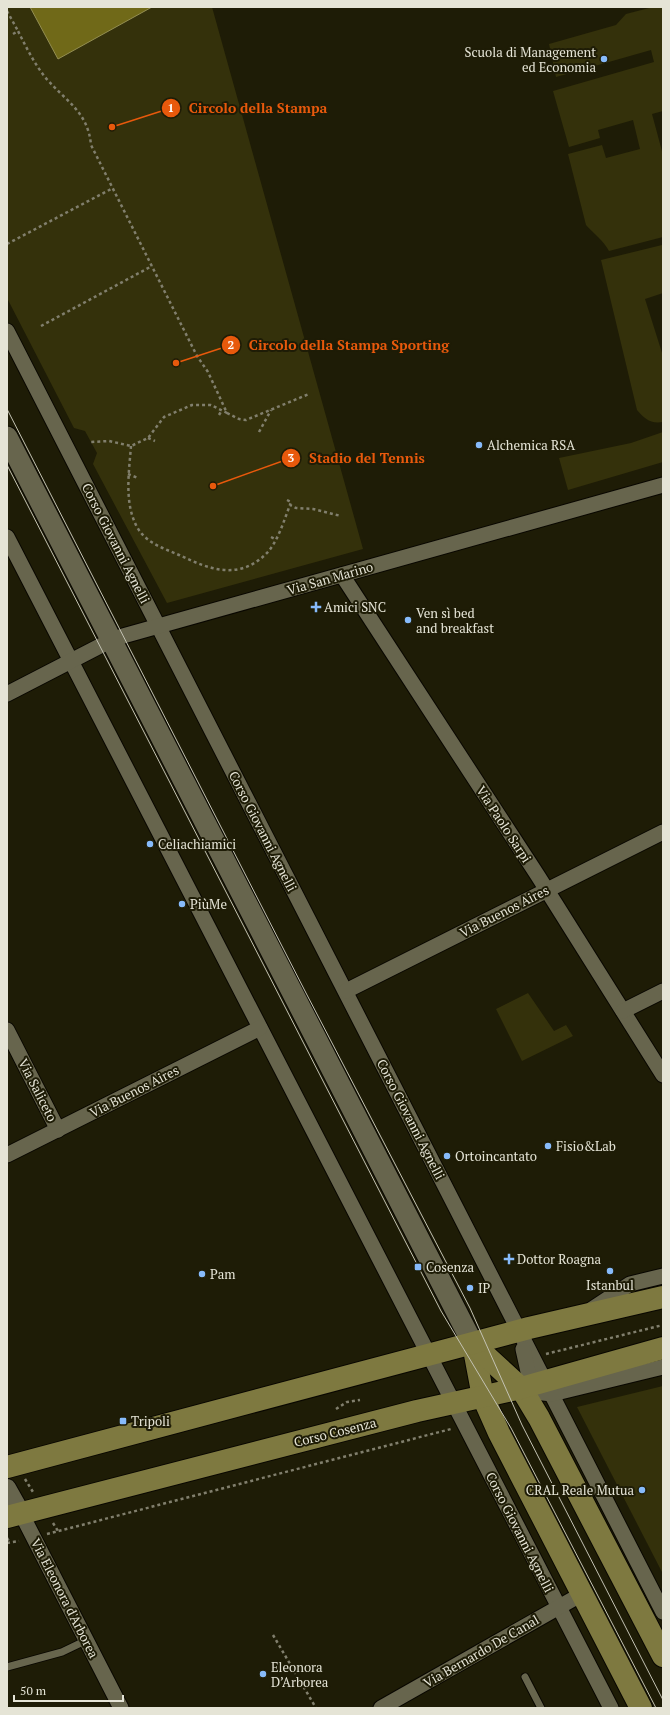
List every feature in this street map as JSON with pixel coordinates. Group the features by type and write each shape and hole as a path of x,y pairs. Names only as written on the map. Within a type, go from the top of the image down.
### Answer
{"main road":[{"name":"Corso Giovanni Agnelli","path":"7,438 473,1344 536,1387 539,1418 632,1572 663,1656"},
{"path":"7,1467 520,1331 663,1297"},
{"name":"Corso Giovanni Agnelli","path":"473,1344 468,1400 499,1433 641,1708"},
{"name":"Corso Cosenza","path":"14,1515 416,1411 536,1387 663,1348"}],"street":[{"name":"Corso Giovanni Agnelli","path":"7,331 520,1331 536,1387 632,1572 663,1612"},
{"name":"Via San Marino","path":"7,694 111,640 663,485"},
{"name":"Corso Giovanni Agnelli","path":"7,537 429,1356 468,1400 559,1607 611,1708"},
{"name":"Via Paolo Sarpi","path":"342,575 546,890 663,1075"},
{"name":"Via Buenos Aires","path":"346,991 663,832"},
{"path":"623,1011 663,991"},
{"name":"Via Buenos Aires","path":"7,1155 260,1028"},
{"name":"Via Saliceto","path":"7,1030 58,1130"},
{"path":"581,1316 630,1284 663,1276"},
{"name":"Corso Cosenza","path":"536,1387 663,1367"},
{"name":"Via Eleonora d'Arborea","path":"7,1488 14,1515 87,1640 122,1708"},
{"name":"Via Bernardo De Canal","path":"381,1708 582,1594"}],"lane":[{"path":"7,1667 62,1652 87,1640"},
{"path":"525,1677 541,1708"}],"path":[{"path":"7,11 34,61 45,77 82,114 90,133 91,145 197,356 208,372 227,413"},
{"path":"13,34 18,32"},
{"path":"7,244 113,188"},
{"path":"41,326 152,266"},
{"path":"91,442 109,441 131,446 148,438 164,418 192,405 211,405 239,420 246,420 309,394"},
{"path":"259,432 271,409"},
{"path":"220,415 222,410"},
{"path":"148,438 155,441"},
{"path":"131,446 128,474 131,512 138,527 150,542 203,565 231,571 251,565 266,553 276,539 291,502 287,500"},
{"path":"128,474 138,478"},
{"path":"290,505 296,508 312,509 341,516"},
{"path":"271,537 276,539"},
{"path":"543,1354 663,1325"},
{"path":"336,1409 347,1402 360,1400"},
{"path":"58,1531 454,1428"},
{"path":"7,1538 8,1543"},
{"path":"273,1635 316,1708"}],"shaded area":[{"path":"7,7 212,7 363,549 167,603 93,464 97,453 85,431 74,428 7,298"},
{"path":"30,7 152,7 58,59"},
{"path":"653,7 663,7 663,111 652,114 663,155 663,237 609,251 601,240 586,225 568,154 602,145 606,158 640,149 633,120 598,130 600,138 569,147 553,91 654,62 651,50 556,77 549,44 616,25 626,14"},
{"path":"662,245 663,293 645,299 663,356 663,422 655,422 648,420 637,410 601,260"},
{"path":"663,432 663,462 568,490 559,458 631,443"},
{"path":"528,993 554,1031 566,1025 573,1036 522,1061 496,1009"},
{"name":"CRAL Reale Mutua","path":"663,1386 663,1574 577,1407"}],"tram line":[{"path":"7,409 306,993 470,1308 522,1425 663,1700"},
{"path":"7,465 441,1311 511,1428 656,1708"}],"place":[{"name":"Scuola di Management ed Economia","path":"604,59"},
{"name":"Circolo della Stampa","path":"112,127"},
{"name":"Circolo della Stampa Sporting","path":"176,363"},
{"name":"Alchemica RSA","path":"479,445"},
{"name":"Stadio del Tennis","path":"213,486"},
{"name":"Amici SNC","path":"316,607"},
{"name":"Ven sì bed and breakfast","path":"408,620"},
{"name":"Celiachiamici","path":"150,844"},
{"name":"PiùMe","path":"182,904"},
{"name":"Fisio&Lab","path":"548,1146"},
{"name":"Ortoincantato","path":"447,1156"},
{"name":"Dottor Roagna","path":"509,1259"},
{"name":"Cosenza","path":"418,1267"},
{"name":"Istanbul","path":"610,1271"},
{"name":"Pam","path":"202,1274"},
{"name":"IP","path":"470,1288"},
{"name":"Tripoli","path":"123,1421"},
{"name":"CRAL Reale Mutua","path":"642,1490"},
{"name":"Eleonora D’Arborea","path":"263,1674"}]}
